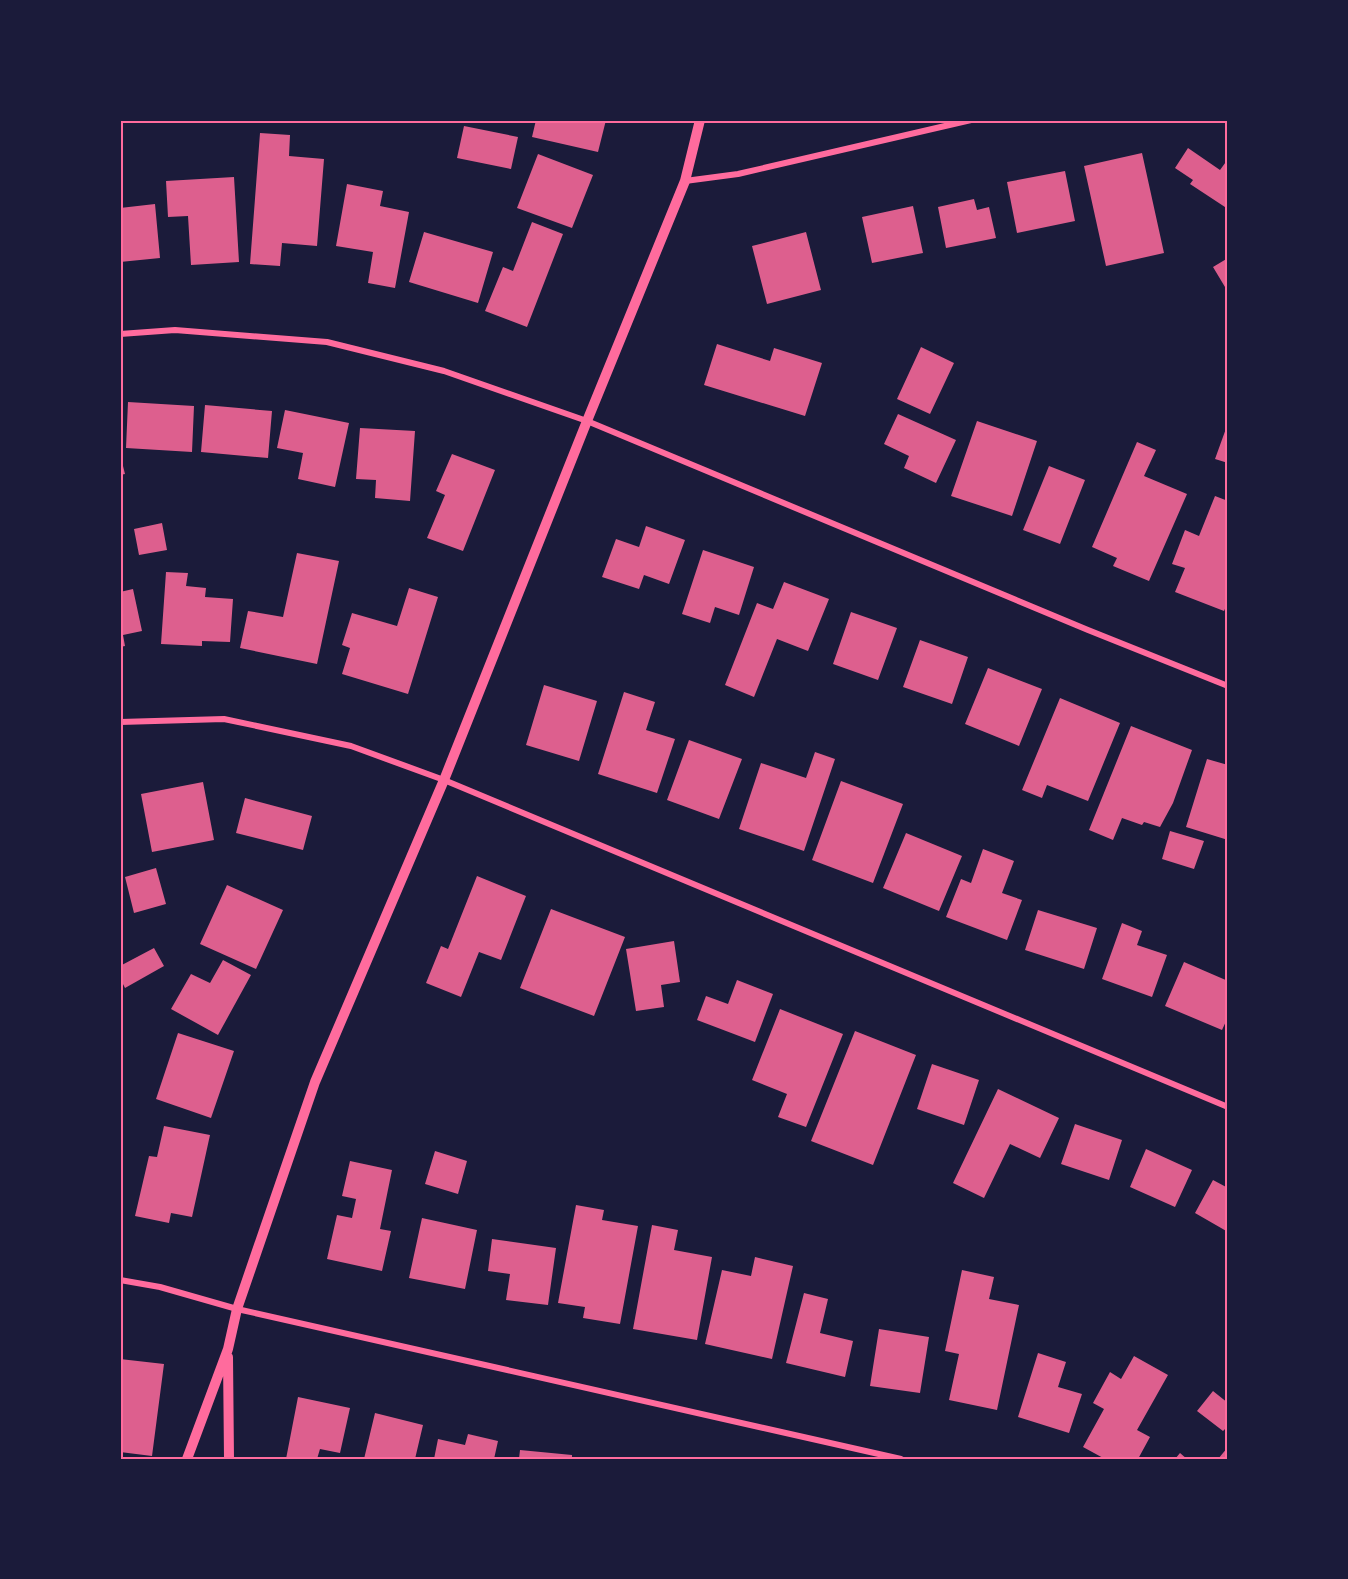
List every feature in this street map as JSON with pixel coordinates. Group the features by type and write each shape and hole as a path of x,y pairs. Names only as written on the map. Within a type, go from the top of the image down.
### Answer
{"street":[{"path":"187,1459 228,1349 237,1309 315,1082 444,780 685,181 700,120"},
{"path":"685,181 738,174 971,120"},
{"path":"120,334 175,330 327,342 444,371 587,421 1077,626 1228,686"},
{"path":"120,722 224,719 351,746 444,780 1228,1107"},
{"path":"120,1280 160,1287 237,1309 901,1459"},
{"path":"228,1349 229,1459"}],"building":[{"path":"536,120 606,120 598,152 532,137"},
{"path":"464,126 518,137 511,169 457,158"},
{"path":"260,133 290,135 289,156 324,159 317,246 282,243 280,266 250,264"},
{"path":"1188,148 1220,170 1228,159 1228,209 1190,184 1193,180 1175,168"},
{"path":"1142,153 1164,253 1106,266 1084,166"},
{"path":"538,154 593,175 572,228 517,208"},
{"path":"1065,171 1075,221 1017,233 1007,182"},
{"path":"234,177 239,262 191,265 188,216 168,217 166,181"},
{"path":"347,184 383,191 380,206 409,212 395,288 368,283 373,252 336,246"},
{"path":"974,199 977,210 989,207 996,238 946,248 938,207"},
{"path":"155,204 160,258 120,262 120,208"},
{"path":"913,206 923,253 872,263 862,217"},
{"path":"532,222 563,234 527,327 485,311 503,267 513,271"},
{"path":"424,232 493,252 478,303 409,282"},
{"path":"806,232 821,290 767,304 752,246"},
{"path":"1228,258 1228,292 1213,267"},
{"path":"717,344 770,361 774,348 822,363 805,416 704,385"},
{"path":"921,347 954,363 930,414 897,399"},
{"path":"128,402 194,406 192,452 126,448"},
{"path":"205,405 272,411 268,458 201,452"},
{"path":"285,410 349,423 335,487 298,479 303,453 277,448"},
{"path":"898,414 956,440 936,483 904,468 909,456 884,444"},
{"path":"977,421 1037,441 1012,516 951,496"},
{"path":"1228,423 1228,463 1215,459"},
{"path":"360,428 415,431 410,501 375,498 376,480 356,479"},
{"path":"1137,442 1156,450 1144,476 1187,494 1149,581 1113,566 1117,558 1092,547"},
{"path":"120,454 125,474 120,475"},
{"path":"452,454 495,470 463,551 427,538 445,495 436,491"},
{"path":"1049,466 1085,480 1060,544 1023,530"},
{"path":"1215,496 1228,501 1228,602 1224,611 1175,592 1185,568 1172,564 1185,530 1199,536"},
{"path":"162,523 167,550 139,555 134,529"},
{"path":"646,526 685,540 669,584 644,575 639,589 602,577 616,539 639,547"},
{"path":"703,550 754,567 739,615 715,607 710,623 682,614"},
{"path":"297,553 339,561 317,664 240,648 248,611 283,617"},
{"path":"166,572 188,573 186,586 206,588 205,597 233,599 230,642 202,641 202,646 161,644"},
{"path":"784,582 829,599 808,651 777,639 754,697 725,685 757,603 773,609"},
{"path":"409,588 438,597 408,694 342,674 350,648 342,645 352,613 397,626"},
{"path":"133,589 142,631 123,635 125,646 120,647 120,592"},
{"path":"851,612 897,628 878,680 833,664"},
{"path":"920,640 968,657 952,704 903,687"},
{"path":"988,668 1042,689 1019,746 965,724"},
{"path":"544,685 597,701 579,761 526,745"},
{"path":"624,692 655,702 646,730 675,739 657,793 598,774"},
{"path":"1060,698 1120,723 1088,801 1047,785 1042,798 1022,790"},
{"path":"1131,726 1192,750 1173,803 1160,827 1144,822 1142,825 1122,818 1113,840 1089,830"},
{"path":"689,740 742,759 719,819 667,800"},
{"path":"815,752 835,759 804,851 739,829 761,763 806,778"},
{"path":"1207,759 1228,765 1228,840 1186,827"},
{"path":"841,781 903,804 873,883 812,860"},
{"path":"203,782 214,840 152,852 141,794"},
{"path":"245,798 312,816 303,850 236,833"},
{"path":"1170,831 1204,841 1194,869 1162,859"},
{"path":"906,833 962,856 939,911 883,888"},
{"path":"983,849 1014,861 1002,893 1022,900 1007,940 946,917 961,879 971,883"},
{"path":"156,868 166,904 134,913 125,877"},
{"path":"477,876 526,896 501,960 479,952 461,997 426,983 441,946 448,949"},
{"path":"227,885 283,910 256,969 200,944"},
{"path":"551,909 625,937 594,1016 520,988"},
{"path":"1038,910 1097,928 1084,969 1025,950"},
{"path":"1122,923 1142,931 1137,945 1167,955 1152,997 1102,979"},
{"path":"674,941 680,982 661,985 664,1007 636,1011 626,949"},
{"path":"154,948 164,966 125,988 120,978 120,966"},
{"path":"223,960 251,975 218,1035 171,1009 191,974 210,983"},
{"path":"1184,962 1228,981 1228,1017 1222,1030 1165,1006"},
{"path":"737,980 773,994 755,1042 697,1020 706,996 728,1004"},
{"path":"780,1009 843,1034 806,1127 778,1117 787,1094 752,1080"},
{"path":"855,1031 916,1055 873,1165 811,1141"},
{"path":"178,1033 234,1051 211,1118 156,1099"},
{"path":"932,1064 979,1080 964,1125 917,1109"},
{"path":"998,1089 1059,1118 1040,1158 1010,1144 984,1198 953,1183"},
{"path":"1075,1124 1122,1140 1109,1180 1061,1164"},
{"path":"164,1126 210,1135 192,1217 171,1213 169,1223 135,1216 149,1156 157,1157"},
{"path":"1146,1149 1192,1170 1175,1207 1130,1187"},
{"path":"435,1151 467,1161 458,1194 425,1184"},
{"path":"350,1161 392,1170 380,1229 391,1231 382,1271 327,1259 337,1215 352,1218 356,1199 342,1196"},
{"path":"1213,1180 1228,1188 1228,1232 1195,1213"},
{"path":"576,1205 604,1210 602,1220 638,1226 620,1324 583,1318 585,1307 558,1303"},
{"path":"422,1218 477,1230 465,1289 409,1278"},
{"path":"652,1225 678,1230 674,1250 712,1257 697,1340 633,1329"},
{"path":"492,1239 556,1248 548,1305 506,1300 510,1274 488,1271"},
{"path":"755,1257 793,1266 772,1359 705,1344 722,1270 751,1276"},
{"path":"962,1270 994,1277 989,1299 1019,1305 997,1410 949,1400 959,1354 945,1351"},
{"path":"804,1293 828,1299 820,1333 853,1341 845,1377 786,1363"},
{"path":"879,1329 929,1337 920,1393 870,1386"},
{"path":"1038,1353 1066,1362 1058,1387 1082,1394 1069,1433 1018,1417"},
{"path":"1134,1356 1168,1375 1137,1430 1150,1437 1138,1459 1105,1459 1083,1447 1104,1409 1093,1403 1110,1372 1121,1379"},
{"path":"120,1359 164,1364 152,1456 120,1452"},
{"path":"1213,1391 1228,1403 1228,1426 1223,1431 1197,1411"},
{"path":"298,1397 350,1408 340,1453 320,1449 317,1459 286,1459"},
{"path":"375,1413 423,1425 415,1459 364,1459"},
{"path":"468,1434 498,1441 494,1459 434,1459 438,1439 465,1445"},
{"path":"1228,1447 1228,1459 1218,1459"},
{"path":"520,1450 572,1455 572,1459 519,1459"},
{"path":"1180,1453 1187,1459 1175,1459"}]}
